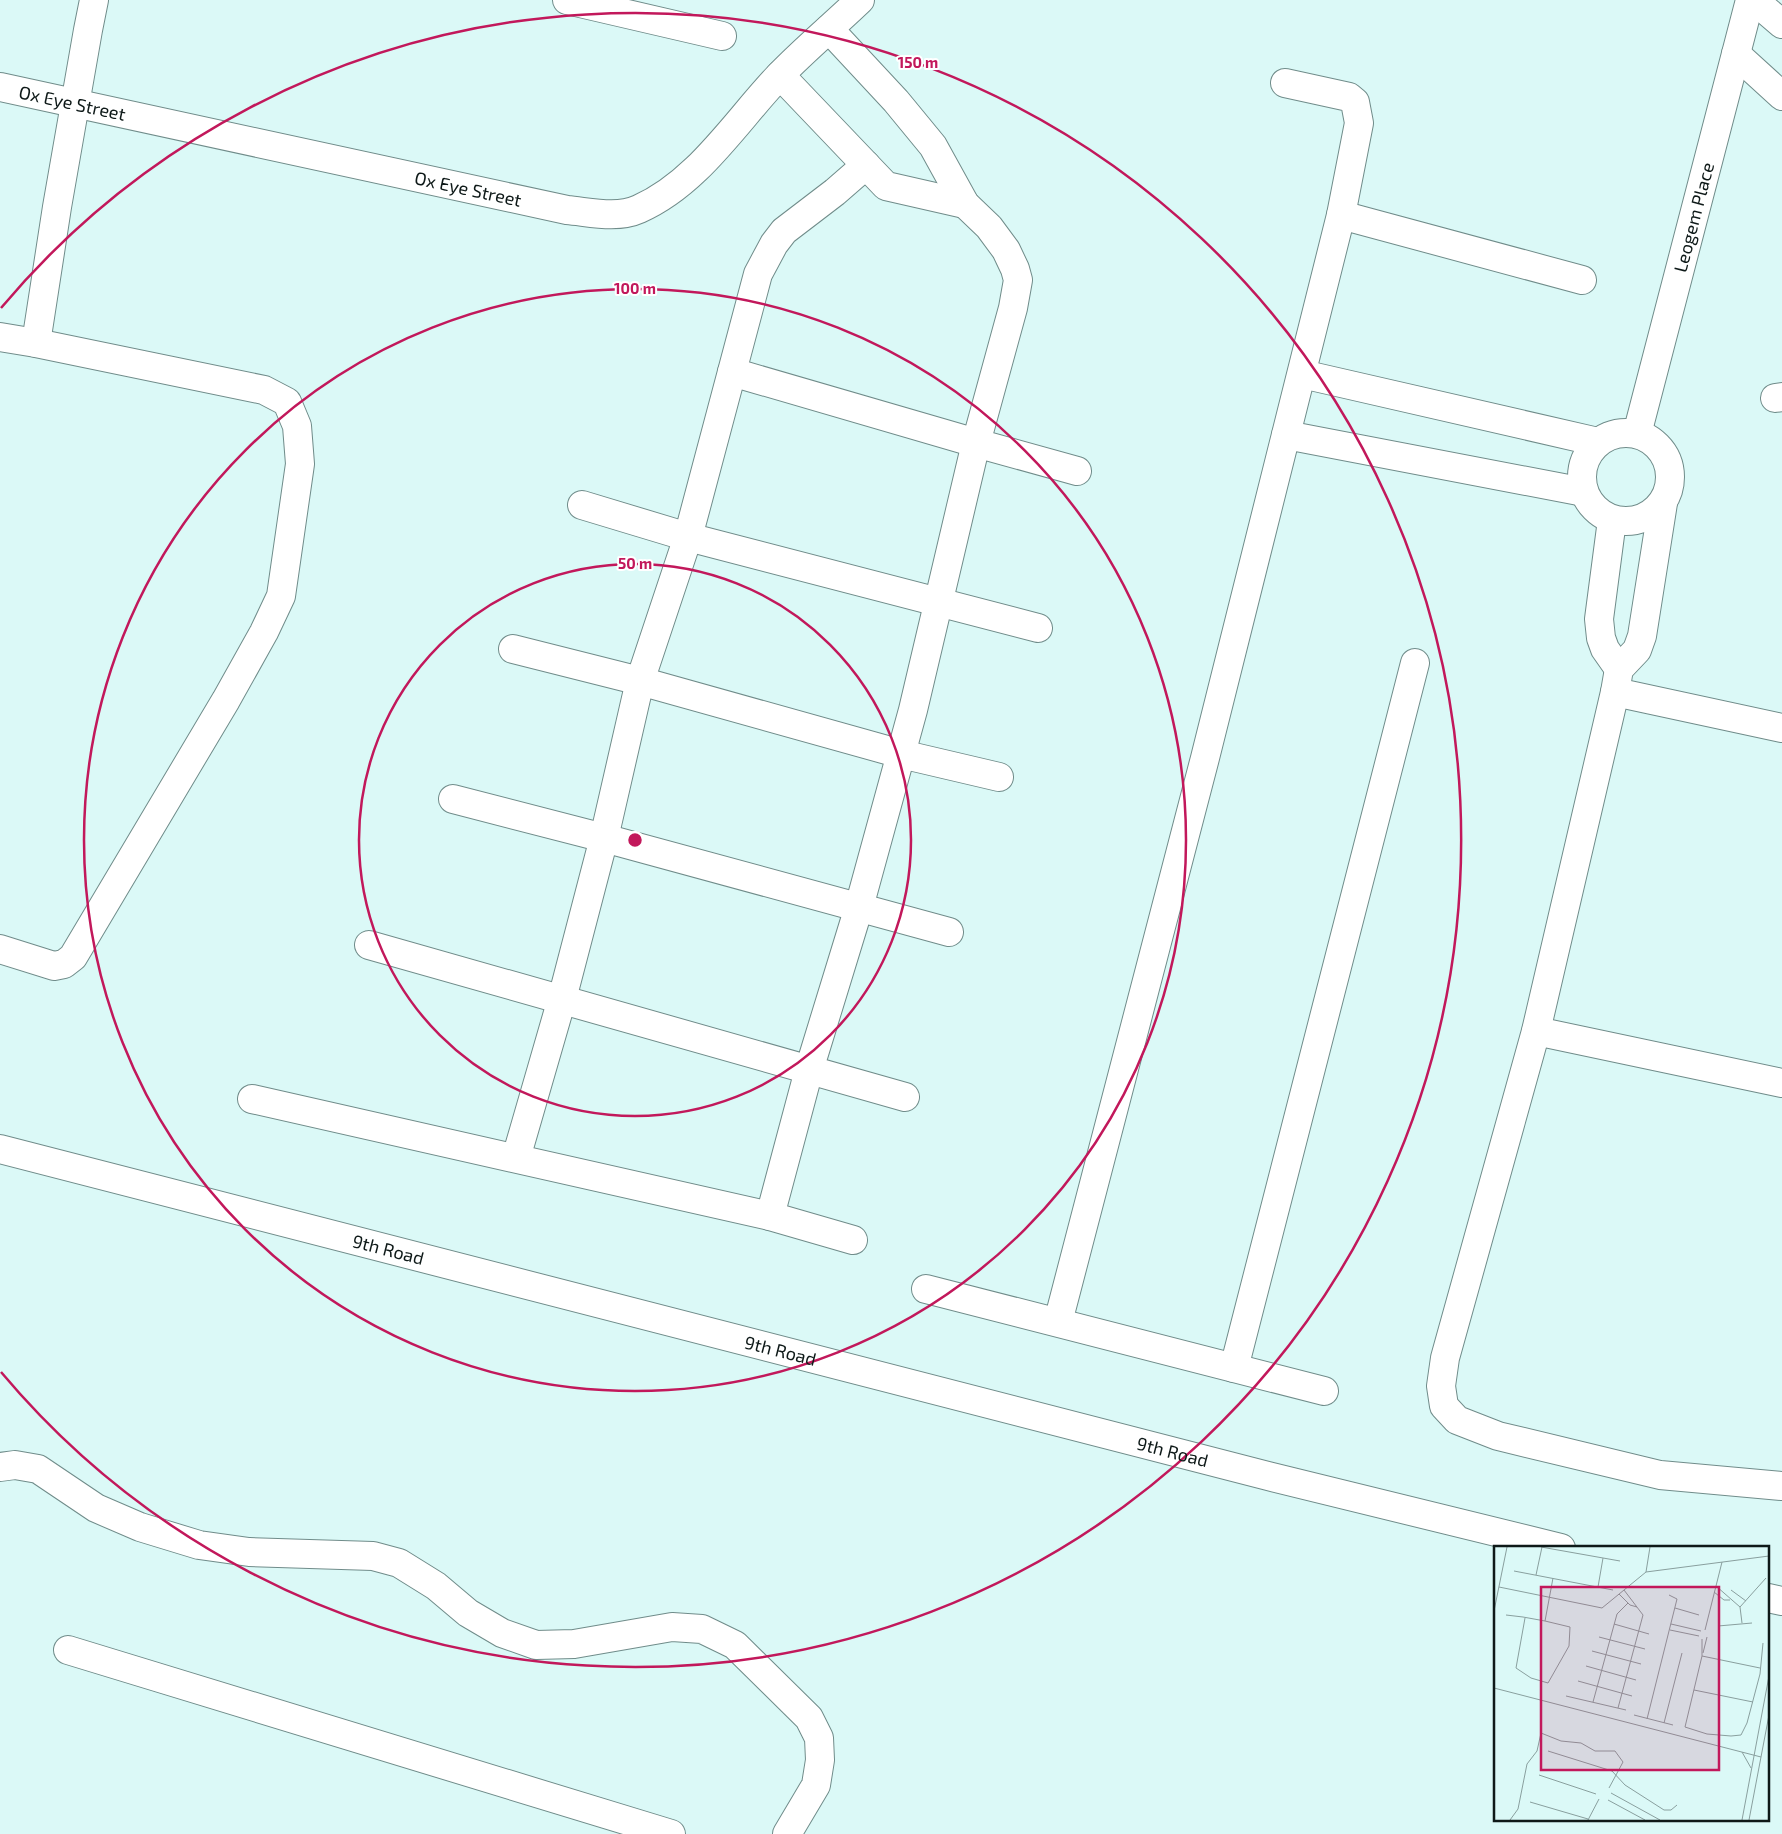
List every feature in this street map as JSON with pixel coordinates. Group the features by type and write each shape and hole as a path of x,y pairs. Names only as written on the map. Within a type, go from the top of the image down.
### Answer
{"street":[{"path":"36,343 57,207 94,0"},
{"path":"567,0 722,36"},
{"name":"Ox Eye Street","path":"0,87 567,210 612,214 638,210 668,192 698,166 780,75 860,0"},
{"path":"1752,0 1782,24"},
{"name":"Leogem Place","path":"1637,434 1736,54 1752,0"},
{"path":"770,1216 810,1070 859,907 913,710 976,443 1017,291 1018,280 1006,250 989,227 964,204 933,146 896,102 829,29"},
{"path":"1736,54 1782,96"},
{"path":"780,75 886,186 964,204"},
{"path":"1058,1322 1205,758 1342,215 1359,123 1355,102 1349,97 1285,83"},
{"path":"516,1158 562,999 604,838 640,681 688,537 758,274 774,244 784,231 835,192 866,165"},
{"path":"1342,215 1582,280"},
{"path":"0,337 264,390 287,402 297,426 300,464 281,596 264,632 226,700 73,958 64,964 54,966 0,949"},
{"path":"732,372 1077,471"},
{"path":"1302,374 1598,442"},
{"path":"1663,503 1653,514 1640,520 1626,522 1612,520 1600,514 1590,504 1584,492 1581,478 1583,464 1589,452 1598,442 1610,436 1624,433 1637,434 1650,440 1661,450 1668,462 1671,476 1669,490 1663,503 1642,636 1637,650 1617,681 1536,1031 1445,1358 1441,1386 1444,1406 1457,1420 1498,1436 1660,1475 1782,1486"},
{"path":"1286,436 1584,492"},
{"path":"582,505 688,537 1038,628"},
{"path":"1612,520 1599,619 1601,638 1617,681"},
{"path":"512,649 640,681 900,754 999,777"},
{"path":"1234,1368 1415,663"},
{"path":"1617,681 1782,728"},
{"path":"454,799 949,932"},
{"path":"369,945 905,1097"},
{"path":"1536,1031 1782,1083"},
{"path":"252,1099 770,1216 853,1240"},
{"name":"9th Road","path":"0,1149 1268,1476 1553,1546"},
{"path":"926,1289 1324,1391"},
{"path":"0,1467 15,1466 38,1469 96,1508 140,1527 199,1546 249,1552 373,1556 399,1563 436,1586 468,1613 502,1633 536,1645 574,1644 672,1627 702,1628 736,1645 810,1718 819,1738 820,1760 816,1785 788,1834"},
{"path":"68,1650 671,1834"}]}
